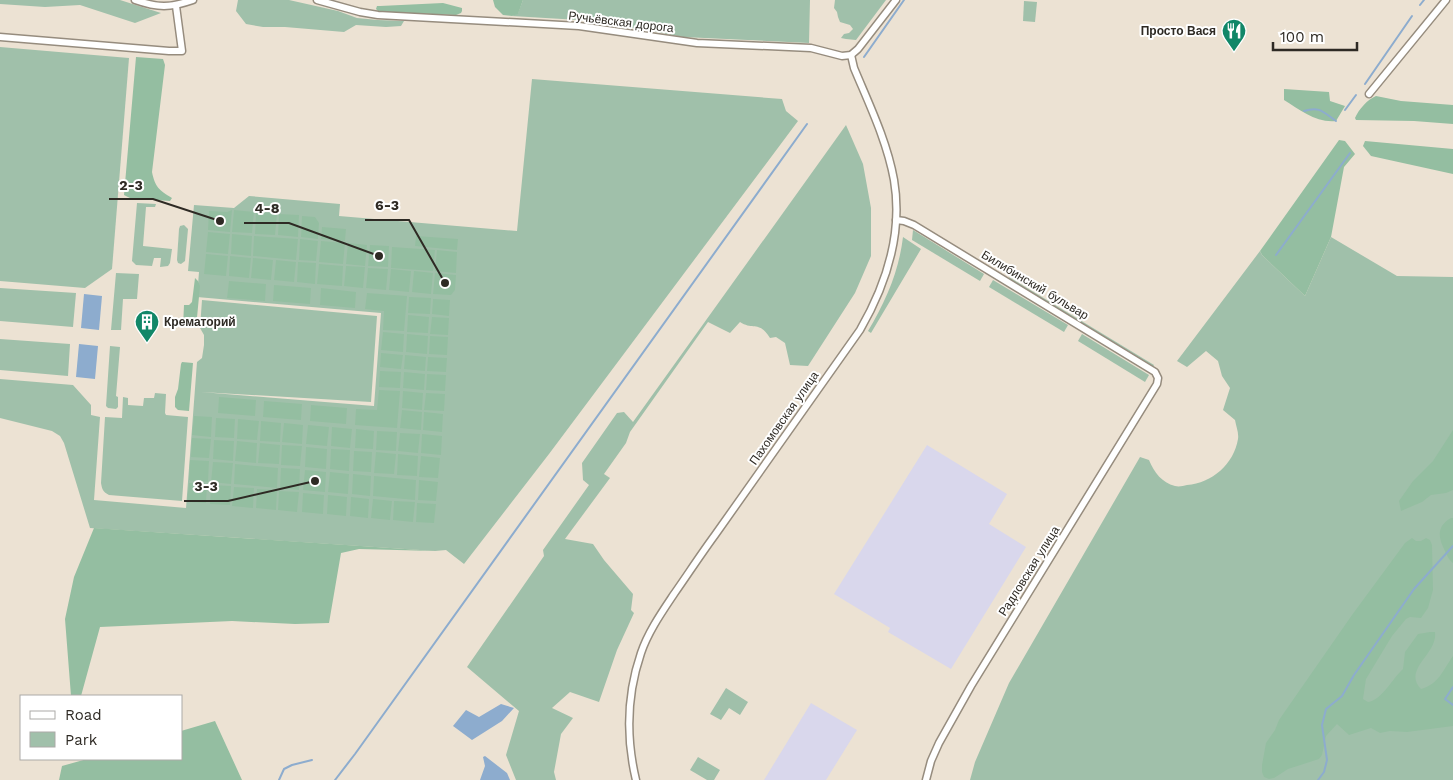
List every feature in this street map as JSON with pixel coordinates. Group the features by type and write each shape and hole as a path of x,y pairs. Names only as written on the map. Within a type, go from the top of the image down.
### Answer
{"street":[{"path":"135,0 166,7 176,6 193,0"},
{"name":"Ручьёвская дорога","path":"317,0 378,15 579,26 697,43 812,48 842,56 851,55"},
{"path":"851,55 864,43 896,0"},
{"path":"1369,94 1446,0"},
{"path":"0,37 182,51 176,6"},
{"name":"Пахомовская улица","path":"636,780 629,720 631,692 641,652 659,617 689,572 860,330 871,311 887,273 896,220 894,180 876,122 854,68 851,55"},
{"name":"Билибинский бульвар","path":"896,220 914,225 1155,372 1158,378"},
{"name":"Радловская улица","path":"926,780 931,760 958,710 1157,384 1158,378"}],"shaded area":[{"path":"927,445 1007,494 989,524 1026,547 951,669 888,632 890,628 834,594"},
{"path":"811,703 857,730 826,780 764,780"}],"green space":[{"path":"0,0 120,0 161,13 135,23 80,5 45,7 0,4"},
{"path":"238,0 289,0 338,11 357,18 404,21 401,26 356,25 344,32 263,27 246,24 236,11"},
{"path":"493,0 523,0 518,14 512,16 503,15 495,7"},
{"path":"523,0 810,0 809,43 683,37 579,20 512,16 518,13"},
{"path":"835,0 886,0 856,40 841,38 853,29 850,25 840,22 834,8"},
{"path":"1024,1 1037,2 1035,22 1023,21"},
{"path":"443,3 462,8 462,11 456,15 386,12 376,9 377,6"},
{"path":"0,47 129,58 112,269 85,288 0,281"},
{"path":"136,57 163,59 165,65 152,172 158,188 172,198 170,201 130,198 124,195"},
{"path":"532,79 782,99 786,111 798,121 549,454 464,564 446,550 435,551 90,528 64,443 60,436 52,431 0,418 0,379 73,385 91,405 91,415 100,417 94,500 186,508 197,362 202,358 204,345 204,335 200,328 202,300 377,316 371,402 201,392 374,406 381,313 197,297 199,272 188,271 194,205 234,208 249,196 340,204 339,216 517,231"},
{"path":"1284,89 1329,92 1330,101 1345,106 1336,121 1322,120 1308,115 1284,100"},
{"path":"1376,96 1401,101 1453,105 1453,124 1356,120 1355,118 1361,108"},
{"path":"846,125 863,164 871,208 871,256 855,293 808,366 790,365 785,343 776,337 770,338 759,327 745,325 740,322 730,333 708,322 630,432 626,443 604,474 610,478 565,539 593,544 633,594 631,610 634,613 617,650 599,702 570,692 552,708 573,718 561,734 554,772 556,780 516,780 506,755 519,711 467,667 544,556 543,550 589,485 583,480 582,463 617,413 624,412 633,422"},
{"path":"1339,140 1345,141 1355,154 1344,167 1331,237 1305,296 1260,251"},
{"path":"1365,141 1453,149 1453,174 1371,156 1363,146"},
{"path":"137,203 156,204 155,207 146,207 143,246 172,249 168,266 160,267 161,258 154,258 152,266 136,265 132,261"},
{"path":"232,210 230,232 208,230 209,211 227,212"},
{"path":"234,210 254,212 252,233 232,232"},
{"path":"256,212 277,214 275,235 255,234"},
{"path":"279,214 299,215 298,237 278,235"},
{"path":"302,216 315,217 319,223 318,239 301,237"},
{"path":"184,225 188,229 185,261 181,264 177,260 179,229 180,226"},
{"path":"322,227 346,229 345,241 321,239"},
{"path":"913,230 984,274 980,281 912,240"},
{"path":"208,232 230,234 228,254 206,252"},
{"path":"232,234 252,236 251,256 231,254"},
{"path":"254,236 298,239 296,260 253,256"},
{"path":"416,236 458,239 457,250 415,246"},
{"path":"903,237 921,249 871,333 868,331 886,297 895,274"},
{"path":"1331,237 1397,276 1453,277 1453,780 970,780 975,762 1009,683 1140,457 1149,460 1153,469 1162,480 1170,485 1178,486 1196,483 1213,476 1227,464 1236,448 1238,432 1235,420 1223,410 1230,388 1222,376 1218,361 1206,351 1187,367 1177,361 1260,251 1305,296"},
{"path":"300,239 318,241 316,261 299,260"},
{"path":"321,241 345,243 343,264 319,262"},
{"path":"348,243 367,245 365,266 346,264"},
{"path":"370,245 389,246 388,267 368,266"},
{"path":"392,247 435,250 433,271 391,268"},
{"path":"437,250 457,252 456,273 435,271"},
{"path":"206,254 228,256 226,276 204,274"},
{"path":"230,256 251,258 249,278 229,276"},
{"path":"253,258 273,260 271,280 251,278"},
{"path":"276,260 296,262 294,282 274,280"},
{"path":"298,262 316,263 315,284 297,282"},
{"path":"319,264 343,266 342,286 317,284"},
{"path":"346,266 365,267 363,288 344,286"},
{"path":"368,268 388,269 386,290 366,288"},
{"path":"391,269 411,271 409,292 389,290"},
{"path":"414,271 433,273 431,294 412,292"},
{"path":"116,273 139,274 137,299 123,299 121,330 111,330"},
{"path":"435,273 456,275 455,290 451,295 433,294"},
{"path":"1009,277 1154,365 1153,367 1010,280"},
{"path":"195,278 200,286 196,328 183,327 184,305 189,305 192,302"},
{"path":"993,280 1068,325 1064,332 989,287"},
{"path":"229,281 266,284 265,301 227,298"},
{"path":"274,285 311,288 310,304 273,301"},
{"path":"0,288 76,293 73,327 0,321"},
{"path":"321,288 356,292 355,308 320,305"},
{"path":"367,293 407,296 404,331 383,330 384,311 365,309"},
{"path":"409,297 431,298 430,314 408,313"},
{"path":"433,299 450,300 449,316 432,314"},
{"path":"408,315 429,317 428,333 407,332"},
{"path":"432,317 449,318 448,335 430,334"},
{"path":"383,332 404,334 403,352 381,350"},
{"path":"407,334 428,336 427,354 406,352"},
{"path":"1082,334 1149,375 1145,382 1078,341"},
{"path":"430,336 448,337 447,355 429,354"},
{"path":"0,339 70,344 68,376 0,370"},
{"path":"110,346 120,347 116,396 118,397 118,407 116,409 106,406"},
{"path":"381,353 403,355 401,369 380,367"},
{"path":"405,355 426,357 425,371 404,369"},
{"path":"428,357 447,358 446,372 427,371"},
{"path":"182,362 193,363 189,411 178,410 175,407 175,397"},
{"path":"380,371 401,372 400,388 379,387"},
{"path":"404,372 425,374 424,390 403,388"},
{"path":"427,374 446,375 445,391 426,390"},
{"path":"379,390 400,391 397,428 355,425 356,409 377,410"},
{"path":"403,391 423,393 422,410 402,408"},
{"path":"155,393 166,394 166,415 188,417 182,501 109,495 103,490 101,483 105,417 122,418 123,397 128,398 128,405 143,406 144,398 154,398"},
{"path":"426,393 445,394 444,411 424,410"},
{"path":"219,397 256,400 255,416 218,413"},
{"path":"264,401 302,404 301,420 263,417"},
{"path":"311,405 347,408 346,424 310,421"},
{"path":"402,410 422,412 421,430 400,428"},
{"path":"424,412 443,414 442,432 423,430"},
{"path":"194,416 212,417 211,437 192,435"},
{"path":"216,418 235,419 234,438 215,437"},
{"path":"238,419 259,421 257,440 237,439"},
{"path":"261,421 281,423 280,442 260,441"},
{"path":"284,423 303,425 302,444 282,442"},
{"path":"308,425 329,427 327,446 306,444"},
{"path":"332,427 352,429 350,448 331,446"},
{"path":"356,429 374,431 373,449 355,448"},
{"path":"1453,430 1453,490 1431,495 1422,502 1401,511 1399,501 1413,481 1433,461"},
{"path":"377,431 397,432 396,451 376,450"},
{"path":"400,433 420,434 418,453 398,451"},
{"path":"422,434 442,436 441,455 421,453"},
{"path":"192,438 211,439 209,458 191,457"},
{"path":"214,440 234,441 233,461 213,459"},
{"path":"237,441 257,443 256,463 235,461"},
{"path":"260,443 280,445 279,464 258,463"},
{"path":"282,445 302,446 300,466 281,465"},
{"path":"306,447 327,449 326,469 305,467"},
{"path":"331,449 350,450 349,471 330,469"},
{"path":"354,451 372,452 371,472 353,471"},
{"path":"376,452 396,454 394,474 374,473"},
{"path":"398,454 418,456 417,476 397,475"},
{"path":"421,456 440,458 438,478 419,477"},
{"path":"190,460 209,461 208,482 189,480"},
{"path":"213,462 233,463 231,484 211,482"},
{"path":"235,464 278,468 277,488 234,484"},
{"path":"281,468 300,469 299,490 280,488"},
{"path":"305,470 326,472 325,492 303,490"},
{"path":"330,472 349,474 348,494 328,492"},
{"path":"353,474 371,476 370,496 352,494"},
{"path":"374,476 416,480 415,500 373,496"},
{"path":"419,480 438,482 436,501 418,500"},
{"path":"189,483 207,484 206,503 187,502"},
{"path":"211,485 231,486 230,505 210,504"},
{"path":"234,487 254,488 253,508 232,506"},
{"path":"257,489 277,490 276,510 256,508"},
{"path":"279,491 299,492 297,512 278,510"},
{"path":"303,493 324,495 323,514 302,512"},
{"path":"328,495 347,497 346,516 327,514"},
{"path":"351,497 369,499 368,518 350,516"},
{"path":"373,499 392,501 390,520 371,518"},
{"path":"394,501 415,502 413,522 393,520"},
{"path":"417,503 436,504 434,523 416,522"},
{"path":"1453,518 1453,563 1447,555 1440,536 1443,524"},
{"path":"94,528 435,551 359,549 341,553 329,623 295,624 232,621 100,627 81,695 71,695 65,619 74,577"},
{"path":"1412,538 1416,541 1421,541 1426,538 1430,540 1432,545 1433,590 1428,608 1421,618 1410,617 1406,619 1392,636 1366,679 1363,699 1368,702 1373,700 1387,688 1403,669 1405,652 1418,634 1435,632 1431,647 1418,668 1416,682 1421,689 1432,684 1440,676 1453,656 1453,726 1407,732 1390,731 1380,733 1371,728 1349,735 1337,724 1326,736 1322,755 1319,759 1288,769 1274,778 1264,777 1262,765 1266,743 1279,720 1352,615 1405,543"},
{"path":"726,688 748,702 740,715 729,708 721,720 710,714"},
{"path":"215,721 242,780 59,780 62,766 83,760 182,760 182,731"},
{"path":"698,757 720,770 714,780 707,780 690,770"}],"water":[{"path":"84,294 102,296 99,330 81,328"},
{"path":"79,344 98,346 95,379 76,377"},
{"path":"501,704 514,708 502,721 472,740 453,726 466,710 479,717"},
{"path":"485,756 507,773 510,780 480,780 485,766 483,757"}],"waterway":[{"path":"864,57 904,0"},
{"path":"1420,5 1424,0"},
{"path":"1365,84 1412,16"},
{"path":"1345,110 1356,95"},
{"path":"1304,111 1318,110 1336,121"},
{"path":"335,780 807,124"},
{"path":"1276,255 1350,153"},
{"path":"1318,780 1324,772 1327,760 1322,725 1326,709 1342,696 1354,675 1414,589 1453,546"},
{"path":"1453,687 1445,699 1453,705"},
{"path":"279,780 284,769 312,760"}],"place":[{"name":"Просто Вася","path":"1234,52"},
{"name":"2-3","path":"220,221"},
{"name":"4-8","path":"379,256"},
{"name":"6-3","path":"445,283"},
{"name":"Крематорий","path":"147,343"},
{"name":"3-3","path":"315,481"}]}
